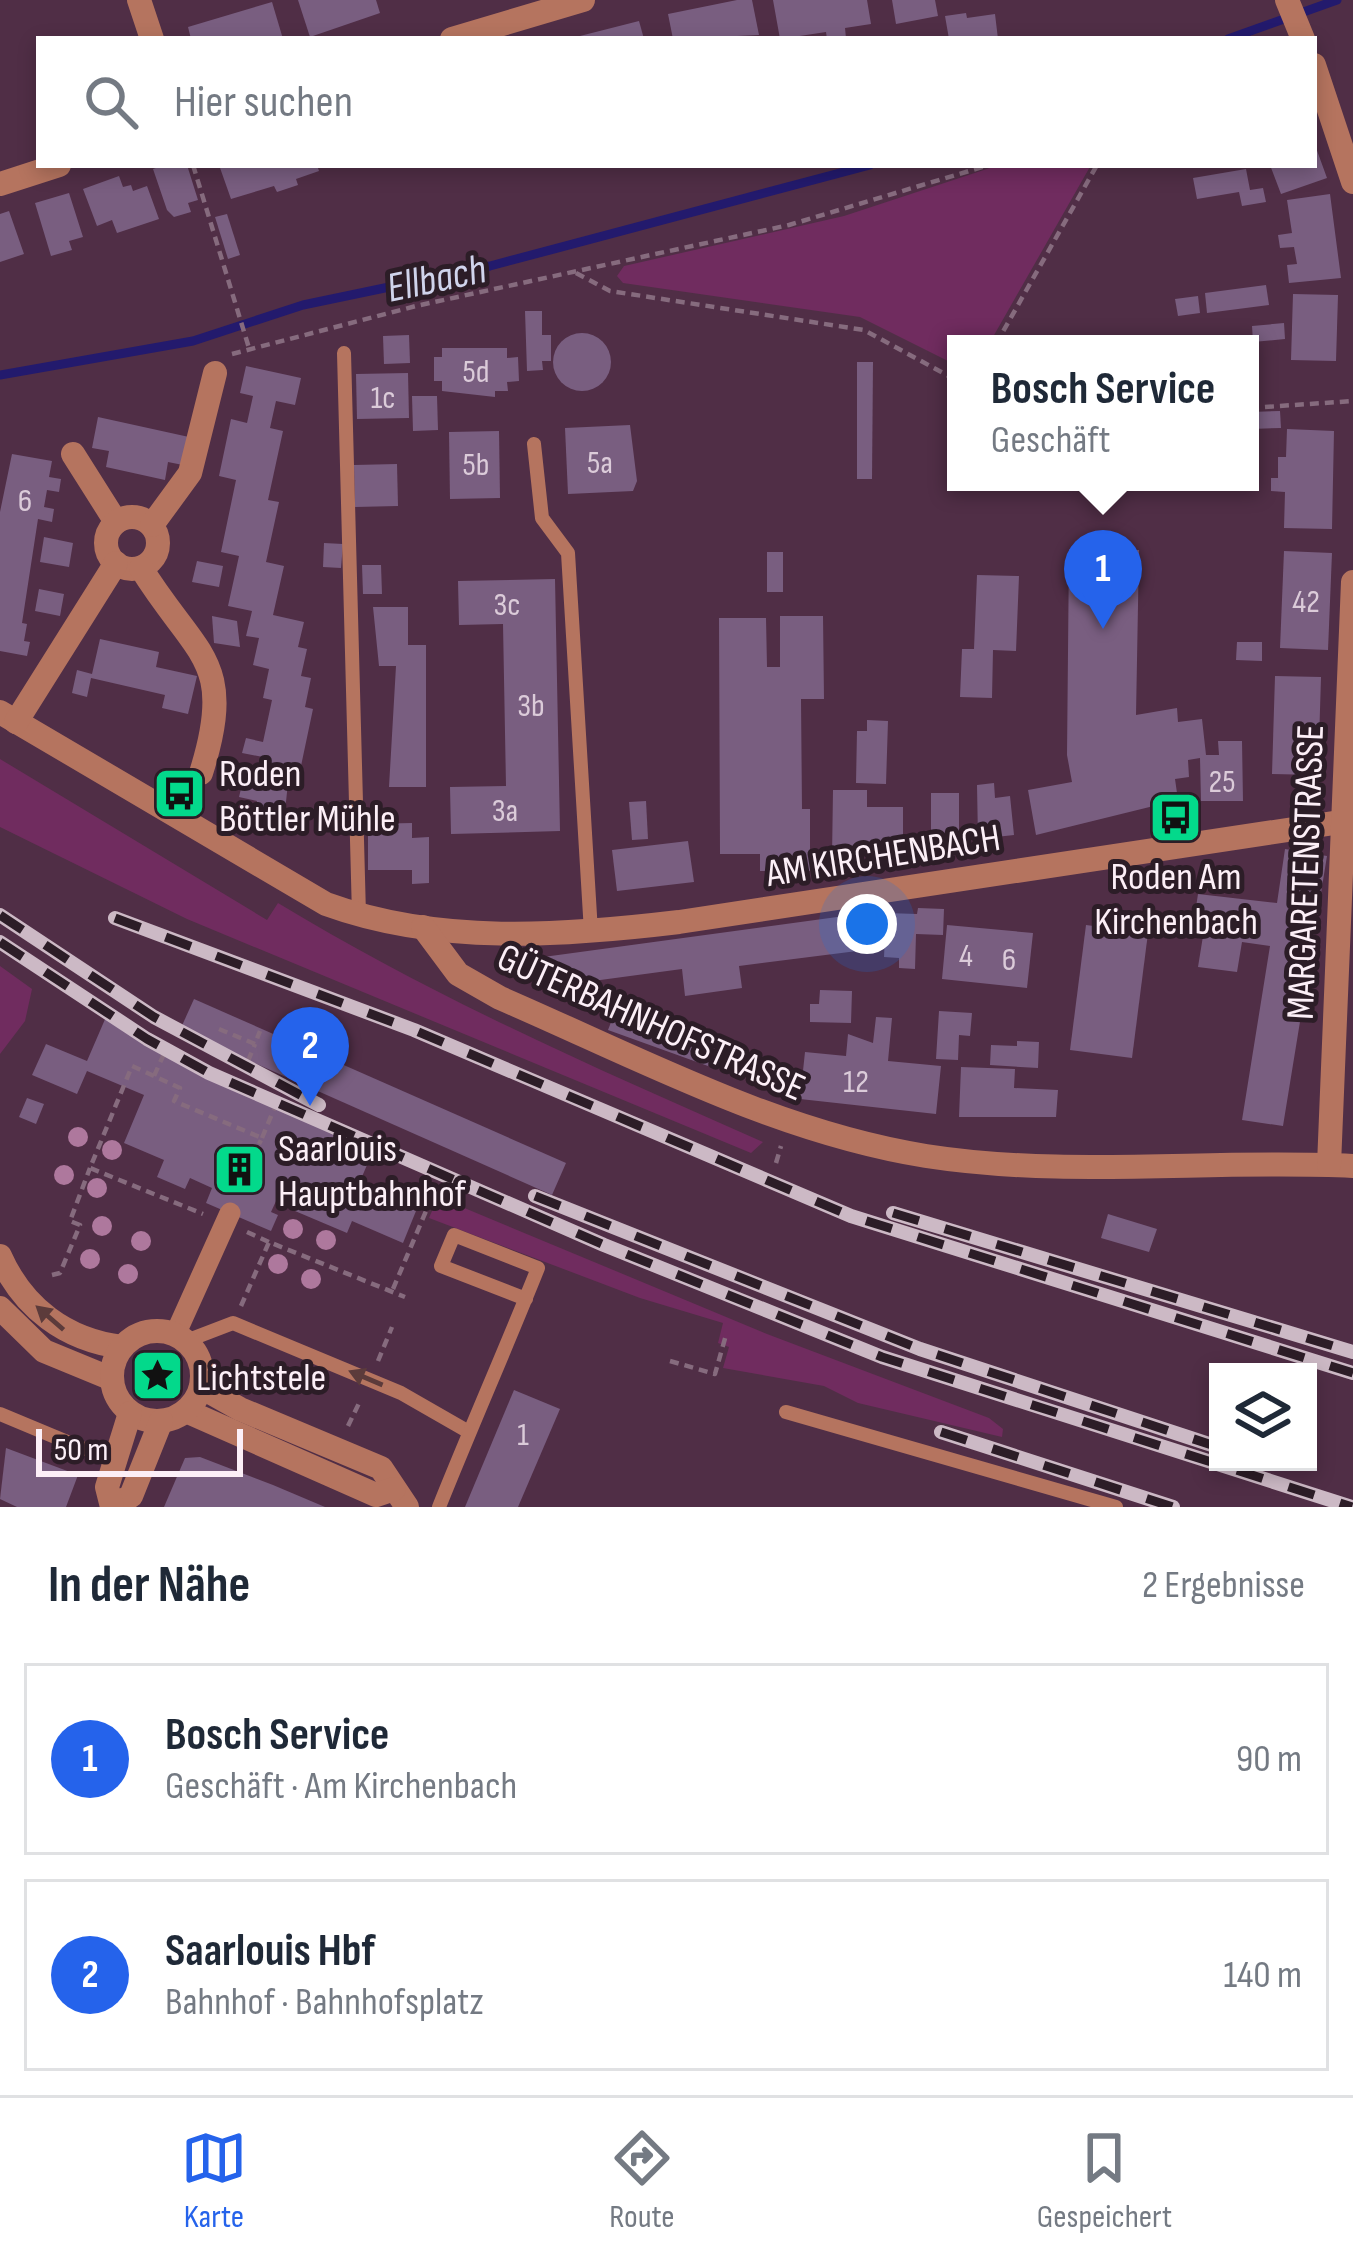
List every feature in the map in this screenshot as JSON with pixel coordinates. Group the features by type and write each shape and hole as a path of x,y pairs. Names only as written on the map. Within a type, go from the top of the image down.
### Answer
{"street":[{"path":"139,0 151,36"},
{"path":"462,36 583,0"},
{"path":"1287,0 1301,34"},
{"path":"1317,74 1353,182"},
{"path":"0,184 49,168"},
{"path":"152,525 190,473 214,373"},
{"path":"74,454 116,521"},
{"path":"116,521 135,517 152,525"},
{"path":"116,521 106,542 212,669 218,703 201,773"},
{"path":"152,525 158,549 128,566 8,717 271,873 359,916 423,926"},
{"name":"MARGARETENSTRASSE","path":"1341,1166 1353,582"},
{"name":"AM KIRCHENBACH","path":"423,926 591,932 1347,820"},
{"name":"GÜTERBAHNHOFSTRASSE","path":"423,926 433,947 458,974 500,998 788,1122 848,1140 929,1156 1019,1164 1341,1166"},
{"path":"180,1338 228,1218"},
{"path":"0,1256 18,1287 49,1320 76,1337 122,1347"},
{"path":"0,1308 44,1351 112,1379"},
{"path":"146,1332 180,1338 200,1362 201,1387 186,1411 160,1421 130,1413 117,1398 112,1379 122,1347 146,1332"},
{"path":"201,1387 240,1409 381,1468 401,1498"},
{"path":"186,1411 367,1492 401,1498"},
{"path":"130,1413 107,1487 112,1506 131,1496 160,1421"}],"lane":[{"path":"344,353 359,916"},
{"path":"534,444 542,518 568,553 591,932"},
{"path":"439,1507 469,1432 526,1299 538,1268 454,1235 442,1266 526,1299"},
{"path":"180,1338 233,1323 401,1393 469,1432"},
{"path":"786,1412 1116,1507"},
{"path":"0,1414 84,1449"}],"path":[{"path":"194,168 250,348"},
{"path":"214,373 233,354 250,348 789,225 979,168"},
{"path":"1001,335 1095,168"},
{"path":"576,273 610,291 865,330 947,375"},
{"path":"1259,407 1353,401"},
{"path":"219,1029 255,1044"},
{"path":"248,1061 260,1031"},
{"path":"154,1076 164,1054"},
{"path":"52,1275 60,1273 80,1225 70,1221 132,1066 181,1085 174,1101 261,1142 274,1109"},
{"path":"776,1163 781,1145"},
{"path":"90,1168 228,1218 269,1242 405,1297"},
{"path":"392,1292 430,1204 391,1188 395,1178"},
{"path":"233,1323 269,1242"},
{"path":"670,1361 715,1374 726,1335"}],"shaded area":[{"path":"990,168 1089,168 994,335 947,335 947,360 860,317 623,283 617,276 624,266 844,216"},
{"path":"0,759 267,920 278,903 456,1001 763,1142 751,1153 187,919 0,827"},
{"path":"0,966 32,989 25,1021 0,1054"},
{"path":"438,1197 767,1334 989,1418 1003,1429 1002,1437 858,1403 824,1386 723,1368 729,1347 718,1343 723,1323 640,1298 429,1218"}],"building":[{"path":"298,0 376,0 380,13 310,36"},
{"path":"752,0 759,35 672,36 668,14"},
{"path":"773,0 867,0 871,24 845,28 846,36 827,36 826,32 779,36"},
{"path":"892,0 935,0 938,16 896,24"},
{"path":"272,2 282,36 190,36 188,27"},
{"path":"995,14 998,36 948,36 945,16"},
{"path":"639,21 643,36 580,36"},
{"path":"1317,150 1327,178 1281,194 1271,168 1317,168"},
{"path":"188,168 198,200 188,203 191,212 174,217 167,210 153,169"},
{"path":"220,168 318,168 296,179 298,185 277,192 274,186 231,199"},
{"path":"1246,169 1250,190 1263,188 1266,202 1242,206 1239,192 1197,199 1193,178"},
{"path":"119,176 123,187 131,185 133,191 147,186 159,219 117,233 112,220 97,226 83,189"},
{"path":"69,193 83,237 69,241 72,250 51,256 35,203"},
{"path":"1330,194 1341,278 1289,283 1287,265 1297,264 1294,247 1280,248 1278,235 1292,233 1287,200"},
{"path":"9,211 24,254 0,262 0,214"},
{"path":"227,214 240,255 228,259 215,217"},
{"path":"1266,285 1269,305 1207,313 1205,293"},
{"path":"1293,294 1338,295 1336,361 1291,360"},
{"path":"1198,296 1200,313 1178,316 1175,299"},
{"path":"525,311 542,311 542,335 551,335 551,361 542,361 543,370 527,371"},
{"path":"1284,323 1285,339 1259,341 1252,326"},
{"path":"582,333 602,342 611,362 602,382 582,391 562,382 553,362 562,342"},
{"path":"409,335 410,363 384,364 383,336"},
{"path":"442,348 507,348 507,358 518,357 519,381 507,382 508,391 495,391 495,397 442,391 442,381 434,381 434,357 442,357"},
{"path":"857,362 873,362 872,479 857,479"},
{"path":"246,366 301,378 295,405 276,401 270,428 283,431 268,500 279,502 266,562 284,566 273,615 304,622 298,647 307,649 301,676 311,678 305,707 313,709 301,766 290,763 283,831 252,824 257,801 239,797 246,768 265,773 268,758 242,753 246,738 263,742 272,700 263,698 269,669 253,665 259,638 246,636 252,611 228,606 239,556 221,552 236,480 219,476 231,419 247,423 253,396 240,393"},
{"path":"408,373 409,418 357,419 356,374"},
{"path":"412,396 437,396 438,430 413,431"},
{"path":"1280,411 1281,428 1259,429 1259,412"},
{"path":"98,417 189,437 183,465 168,462 165,480 106,467 109,451 92,448"},
{"path":"630,425 637,481 633,491 568,494 565,428"},
{"path":"1287,429 1334,431 1332,529 1284,528 1285,492 1271,491 1271,478 1278,478 1278,457 1286,457"},
{"path":"499,431 500,498 450,499 449,432"},
{"path":"12,454 52,461 49,477 61,479 59,492 47,490 44,507 54,509 52,522 38,519 22,623 27,624 24,641 30,642 27,656 0,651 0,512"},
{"path":"397,464 398,506 355,507 354,465"},
{"path":"44,537 73,543 69,567 40,562"},
{"path":"324,543 343,544 341,568 323,567"},
{"path":"1069,549 1139,550 1136,715 1177,708 1178,722 1202,719 1206,755 1219,755 1218,741 1242,741 1243,801 1201,801 1200,758 1188,760 1189,777 1175,779 1178,800 1036,835 1028,790 1072,782 1067,755"},
{"path":"1284,551 1332,553 1328,650 1280,648"},
{"path":"767,552 783,552 783,592 767,592"},
{"path":"197,561 223,566 219,587 192,582"},
{"path":"362,565 381,565 382,594 363,594"},
{"path":"977,575 1019,576 1016,651 993,650 992,698 960,697 962,649 974,649"},
{"path":"555,579 560,831 451,834 450,787 506,786 503,624 459,625 458,581"},
{"path":"39,589 64,594 60,616 35,611"},
{"path":"373,607 408,607 408,645 426,645 426,787 389,787 396,666 379,666"},
{"path":"212,616 237,621 240,647 214,643"},
{"path":"780,616 823,616 824,699 801,699 802,809 810,809 810,871 760,871 760,854 720,854 719,618 766,618 767,667 780,667"},
{"path":"100,639 159,652 156,667 197,676 188,714 162,708 165,695 91,678 87,697 72,693 77,670 92,674"},
{"path":"1237,642 1262,642 1262,661 1236,660"},
{"path":"1275,676 1321,677 1318,775 1272,774"},
{"path":"867,720 888,721 886,784 856,783 857,731 867,731"},
{"path":"994,783 995,798 1010,796 1014,835 978,839 977,785"},
{"path":"833,790 867,790 867,807 903,807 903,857 832,857"},
{"path":"931,793 959,793 959,836 931,835"},
{"path":"646,801 648,839 632,840 629,802"},
{"path":"412,823 412,838 429,837 429,883 412,884 412,870 368,870 368,824"},
{"path":"688,841 694,882 617,891 612,850"},
{"path":"1285,849 1327,856 1283,1126 1242,1120 1270,946 1242,942 1237,972 1198,967 1203,936 1192,934 1198,894 1277,903"},
{"path":"918,908 944,909 943,935 916,934 915,969 899,968 899,958 884,957 886,913 917,914"},
{"path":"881,911 882,942 873,942 873,949 739,966 742,988 685,996 682,969 541,988 536,958"},
{"path":"947,925 1033,933 1027,988 942,979"},
{"path":"1086,925 1148,933 1132,1058 1070,1050"},
{"path":"820,990 852,991 851,1023 810,1022 810,1004 819,1004"},
{"path":"194,999 566,1163 552,1195 180,1030"},
{"path":"630,1002 719,1035 708,1066 608,1030 617,1007 627,1010"},
{"path":"939,1011 972,1013 970,1036 959,1035 958,1060 936,1059"},
{"path":"106,1017 201,1072 373,1151 358,1186 416,1211 403,1243 352,1221 347,1233 295,1211 301,1196 282,1188 271,1212 278,1215 271,1231 206,1203 212,1188 190,1178 185,1189 157,1177 164,1160 124,1143 144,1095 87,1071 77,1094 32,1075 46,1044 87,1061"},
{"path":"876,1017 892,1018 888,1061 941,1066 936,1114 800,1099 805,1052 846,1056 848,1034 873,1043"},
{"path":"1017,1041 1039,1042 1038,1068 990,1065 991,1045 1017,1046"},
{"path":"961,1067 1015,1069 1014,1088 1058,1090 1056,1117 959,1117"},
{"path":"27,1098 44,1104 36,1124 19,1117"},
{"path":"1108,1214 1157,1229 1149,1252 1101,1238"},
{"path":"514,1390 560,1409 518,1507 465,1507"},
{"path":"6,1448 78,1475 66,1507 17,1507 0,1499"},
{"path":"200,1457 325,1507 164,1507 185,1458"}],"waterway":[{"name":"Ellbach","path":"1236,36 1337,0"},
{"name":"Ellbach","path":"0,375 193,341 303,305 490,266 859,168"}],"railway":[{"path":"0,915 154,1017 319,1105"},
{"path":"115,918 414,1030 851,1216 1353,1373"},
{"path":"0,942 147,1039 209,1073 604,1245 882,1357 1352,1507"},
{"path":"535,1196 920,1349 1209,1444"},
{"path":"893,1213 1353,1352"},
{"path":"941,1432 1173,1507"}],"place":[{"name":"Bosch Service","path":"1103,629"},
{"name":"Roden Böttler Mühle","path":"180,794"},
{"name":"Roden Am Kirchenbach","path":"1176,818"},
{"name":"Saarlouis Hbf","path":"310,1106"},
{"name":"Saarlouis Hauptbahnhof","path":"239,1169"},
{"name":"Lichtstele","path":"157,1376"}]}
